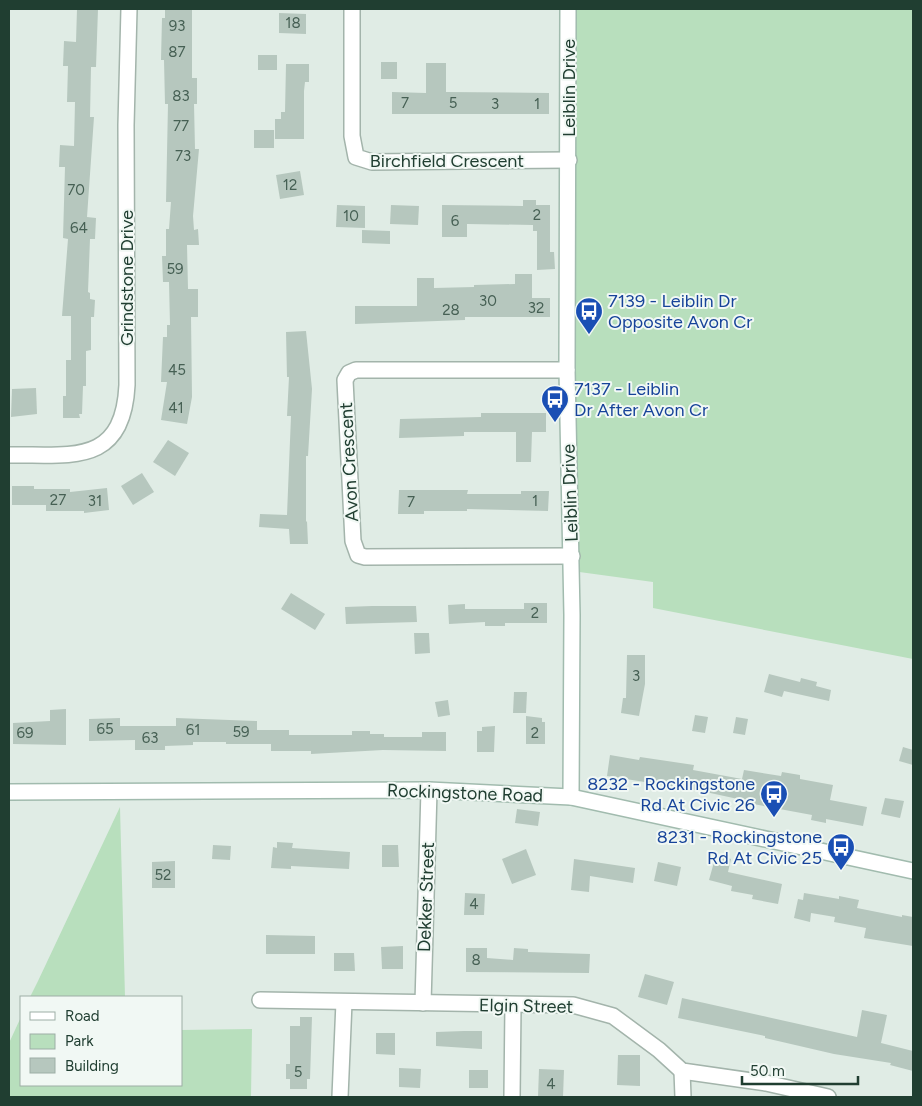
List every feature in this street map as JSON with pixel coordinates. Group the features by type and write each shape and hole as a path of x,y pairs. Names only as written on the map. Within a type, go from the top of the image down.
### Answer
{"street":[{"name":"Grindstone Drive","path":"9,455 84,453 110,437 122,418 127,385 126,125 129,9"},
{"name":"Birchfield Crescent","path":"352,9 352,136 356,157 372,162 569,160"},
{"name":"Leiblin Drive","path":"568,9 567,370 572,556 571,797"},
{"name":"Avon Crescent","path":"567,370 356,370 349,373 345,380 353,541 358,555 366,557 572,556"},
{"name":"Rockingstone Road","path":"9,792 429,790 571,797 913,870"},
{"name":"Dekker Street","path":"423,1004 429,790"},
{"name":"Elgin Street","path":"260,1000 573,1005 613,1016 659,1050 682,1071"},
{"path":"340,1097 344,1002"},
{"path":"512,1097 513,1005"},
{"path":"683,1097 682,1071 766,1083 828,1097"}],"green space":[{"path":"568,9 913,9 913,659 653,608 653,582 572,571"},
{"path":"120,807 125,996 30,996"},
{"path":"20,1019 20,1086 182,1086 182,1030 252,1029 251,1097 9,1097 9,1043"}],"building":[{"path":"77,9 98,9 96,67 91,67 90,117 94,117 87,217 96,218 95,239 90,239 88,292 90,293 90,299 95,300 94,317 91,317 91,350 86,351 86,386 83,386 82,414 79,414 80,418 63,418 63,396 66,396 66,360 71,360 71,316 62,316 68,239 63,238 65,167 59,167 60,145 74,146 75,102 67,102 68,66 63,66 64,41 76,42"},
{"path":"165,9 192,9 192,78 197,78 197,104 194,104 195,149 199,149 193,216 194,230 198,229 199,245 187,245 188,289 198,289 198,317 191,317 192,397 187,424 161,420 167,382 161,382 163,337 167,337 167,325 170,325 169,282 163,282 162,256 166,256 166,229 169,229 171,202 166,202 168,104 165,104 164,60 161,60 162,18 165,18"},
{"path":"279,13 306,14 306,34 279,33"},
{"path":"258,55 277,55 277,70 258,70"},
{"path":"381,62 397,62 397,79 381,79"},
{"path":"426,63 446,63 446,92 549,93 549,114 392,114 392,92 426,93"},
{"path":"286,64 309,64 309,82 305,82 304,91 304,139 275,139 275,119 281,119 281,112 285,112"},
{"path":"254,130 274,130 274,148 254,148"},
{"path":"300,171 304,195 280,199 276,175"},
{"path":"523,200 536,200 536,205 550,205 550,252 554,252 555,269 537,270 537,231 533,231 533,225 467,224 467,237 442,237 442,205 523,206"},
{"path":"337,205 365,206 365,228 336,227"},
{"path":"391,205 419,206 418,225 390,224"},
{"path":"362,230 390,231 390,244 362,243"},
{"path":"515,274 532,274 532,298 550,298 550,317 465,317 465,320 355,324 355,306 417,306 417,278 434,278 434,288 474,287 474,285 515,284"},
{"path":"306,331 312,389 308,456 306,456 308,544 290,544 289,529 259,527 260,514 287,515 291,416 287,416 289,377 287,377 286,332"},
{"path":"36,388 37,414 11,417 12,389"},
{"path":"481,413 546,413 546,432 532,432 531,462 516,462 516,432 464,432 464,436 399,438 400,419 481,417"},
{"path":"168,440 189,453 175,476 153,462"},
{"path":"142,473 154,492 133,505 121,486"},
{"path":"12,486 34,486 34,489 70,489 70,492 107,488 109,510 84,513 84,511 46,511 46,505 12,505"},
{"path":"399,490 468,490 467,494 521,494 521,491 549,491 548,511 467,509 467,511 424,511 424,514 398,514"},
{"path":"291,593 325,614 315,630 281,609"},
{"path":"524,603 547,603 547,623 505,623 505,626 485,626 485,622 449,624 448,605 465,604 465,609 524,609"},
{"path":"416,606 417,622 346,624 345,607"},
{"path":"414,633 429,633 430,653 415,654"},
{"path":"627,655 645,655 645,684 639,716 621,713 623,698 626,698"},
{"path":"769,674 800,682 801,678 817,682 816,686 831,690 829,701 784,691 782,697 764,692"},
{"path":"514,692 527,692 526,713 513,713"},
{"path":"448,700 450,715 438,717 435,702"},
{"path":"66,709 66,745 13,744 13,723 50,721 50,710"},
{"path":"695,715 708,717 705,733 692,731"},
{"path":"526,716 542,718 542,722 545,722 545,744 526,744"},
{"path":"736,717 748,719 745,735 733,733"},
{"path":"120,718 120,726 176,726 176,718 257,721 257,730 289,730 289,735 352,735 352,731 370,731 370,734 384,734 384,737 422,737 422,732 446,732 446,751 383,750 311,754 311,751 271,751 271,744 226,744 226,742 193,742 193,745 165,746 165,750 135,750 135,740 89,741 89,719"},
{"path":"495,726 494,752 477,752 477,731 482,731 482,727"},
{"path":"903,747 913,750 913,765 899,761"},
{"path":"610,755 639,760 640,757 694,765 693,770 742,779 744,770 781,776 782,772 800,775 800,779 833,785 830,800 867,807 863,826 826,819 826,823 811,820 812,815 737,801 738,799 701,791 607,776"},
{"path":"885,798 904,801 900,818 881,814"},
{"path":"517,809 540,812 538,826 515,823"},
{"path":"277,842 293,843 292,848 350,852 349,869 291,866 291,869 271,868 273,847 277,848"},
{"path":"213,845 231,846 230,860 212,859"},
{"path":"382,845 398,845 399,867 382,867"},
{"path":"526,849 536,875 512,884 502,859"},
{"path":"716,855 731,859 728,872 782,884 778,904 752,899 753,895 731,891 732,886 709,880"},
{"path":"574,859 635,868 633,883 590,876 589,892 571,890"},
{"path":"175,861 175,888 152,888 152,862"},
{"path":"658,862 681,867 677,886 654,881"},
{"path":"465,893 485,894 484,915 464,915"},
{"path":"804,893 839,899 839,896 859,900 857,908 902,917 902,915 913,917 913,946 864,938 866,928 834,922 835,917 811,913 810,922 794,918 798,899 803,900"},
{"path":"266,935 315,936 315,954 266,954"},
{"path":"403,946 403,969 382,969 381,947"},
{"path":"466,948 487,948 487,958 513,960 514,948 528,949 528,952 590,954 589,973 466,972"},
{"path":"334,953 354,953 355,971 334,971"},
{"path":"645,974 674,982 667,1005 638,997"},
{"path":"682,998 857,1037 862,1010 887,1015 881,1043 913,1051 913,1071 890,1065 891,1063 834,1054 765,1038 765,1036 678,1018"},
{"path":"300,1017 312,1017 310,1079 307,1079 307,1089 290,1089 290,1079 286,1079 286,1064 290,1064 290,1026 300,1026"},
{"path":"482,1031 482,1049 436,1046 436,1032"},
{"path":"376,1033 395,1033 395,1055 376,1054"},
{"path":"618,1055 640,1055 640,1086 617,1085"},
{"path":"399,1068 421,1069 420,1088 399,1087"},
{"path":"539,1069 564,1070 563,1097 538,1097"},
{"path":"469,1070 488,1070 488,1088 469,1088"}],"place":[{"name":"7139 - Leiblin Dr Opposite Avon Cr","path":"589,335"},
{"name":"7137 - Leiblin Dr After Avon Cr","path":"555,423"},
{"name":"8232 - Rockingstone Rd At Civic 26","path":"774,818"},
{"name":"8231 - Rockingstone Rd At Civic 25","path":"841,871"}]}
